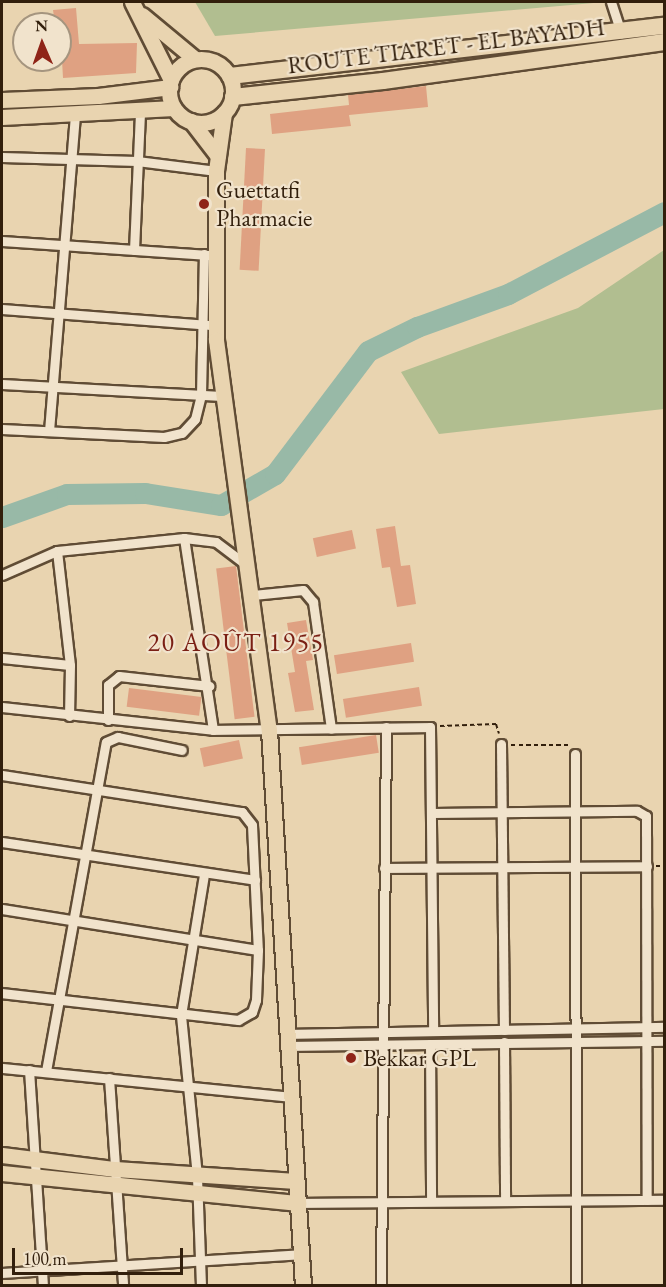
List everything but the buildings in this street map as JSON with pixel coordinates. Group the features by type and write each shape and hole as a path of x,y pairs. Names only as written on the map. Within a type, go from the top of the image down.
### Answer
{"highway":[{"name":"ROUTE TIARET - EL BAYADH","path":"233,97 383,81 622,39 664,26"},
{"name":"ROUTE TIARET - EL BAYADH","path":"230,76 622,39 664,42"}],"main road":[{"path":"134,6 195,59 215,62 230,76 233,97 224,114 217,164 209,254 210,326 253,595 269,730 293,1097 296,1181 303,1254 303,1286"},
{"path":"134,6 170,83 174,108"},
{"path":"2,100 98,96 170,83 180,66 195,59"},
{"path":"98,96 100,113"},
{"path":"2,117 174,108 191,121 217,164"},
{"path":"191,121 214,120 224,114"},
{"path":"2,1155 115,1169 296,1181"},
{"path":"2,1173 116,1187 298,1203"}],"street":[{"path":"611,2 622,39"},
{"path":"134,250 140,111"},
{"path":"49,431 69,160 75,114"},
{"path":"2,157 217,164"},
{"path":"2,241 63,243 209,254"},
{"path":"2,309 210,326 201,395 195,419 182,433 172,436 2,429"},
{"path":"2,384 222,396"},
{"path":"184,538 209,686 213,730"},
{"path":"2,575 57,551 184,538 208,539 224,545 249,569"},
{"path":"57,551 70,665 69,716"},
{"path":"253,595 303,590 314,602 331,729"},
{"path":"2,658 70,665"},
{"path":"108,720 108,685 119,676 209,686"},
{"path":"2,707 213,730 429,727 432,813 433,1030"},
{"path":"381,1286 386,727"},
{"path":"46,1071 76,920 96,792 109,739 118,737 182,750"},
{"path":"501,744 500,866 504,1030"},
{"path":"575,754 576,1286"},
{"path":"2,775 96,792 242,812 252,825 258,950 256,1000 247,1016 238,1020 2,993"},
{"path":"432,813 637,812 646,816 647,1200"},
{"path":"2,842 204,875 255,880"},
{"path":"384,868 647,866"},
{"path":"201,1286 197,1176 186,1085 181,1015 190,940 204,875"},
{"path":"2,909 258,950"},
{"path":"289,1040 433,1030 664,1027"},
{"path":"289,1040 383,1045 664,1041"},
{"path":"504,1042 505,1200"},
{"path":"430,1044 430,1199"},
{"path":"2,1068 293,1097"},
{"path":"29,1070 44,1286"},
{"path":"109,1078 123,1286"},
{"path":"298,1203 430,1199 576,1202 664,1200"},
{"path":"2,1273 303,1254"}],"path":[{"path":"429,727 496,724 501,744 569,745 575,754"}],"green space":[{"path":"195,2 605,2 215,36"},
{"path":"664,250 664,409 439,434 401,372 578,308"}],"waterway":[{"path":"2,517 67,494 145,493 221,505 275,474 368,351 417,327 508,294 664,212"}],"place":[{"name":"Guettatfi Pharmacie","path":"204,204"},
{"name":"Bekkar GPL","path":"351,1058"}],"district":[{"name":"20 AOÛT 1955","path":"236,643"}]}
